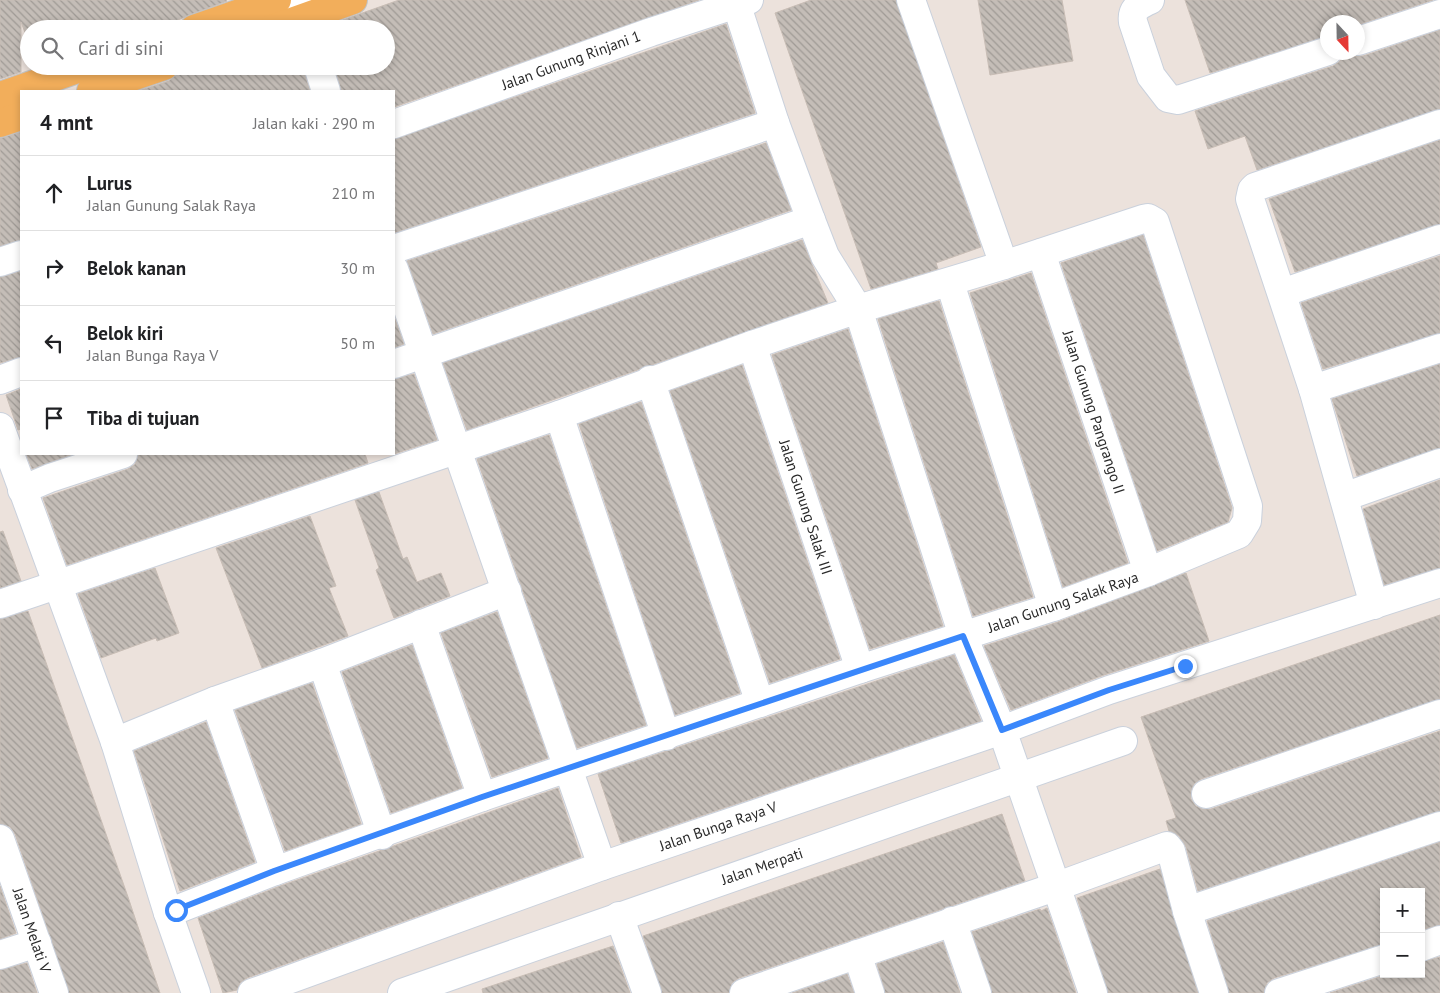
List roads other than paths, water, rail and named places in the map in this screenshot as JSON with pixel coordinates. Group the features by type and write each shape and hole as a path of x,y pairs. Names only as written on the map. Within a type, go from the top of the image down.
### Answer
{"main road":[{"path":"220,20 277,0"},
{"path":"302,16 353,0"},
{"path":"0,96 60,75"},
{"path":"94,90 138,75"},
{"path":"0,123 20,116"}],"street":[{"path":"911,0 1004,265"},
{"path":"1150,0 1135,8 1132,15 1133,22 1151,76 1168,98 1178,100 1320,54"},
{"path":"740,1 775,122 811,220 826,256 858,309 963,636 1002,730 1093,993"},
{"name":"Jalan Gunung Rinjani 1","path":"395,124 740,1"},
{"path":"1365,39 1440,14"},
{"path":"321,75 326,90"},
{"path":"395,249 775,122"},
{"path":"1374,605 1313,389 1250,199 1252,190 1255,187 1440,124"},
{"name":"Jalan Gunung Salak Raya","path":"168,913 274,871 482,797 860,669 1053,607 1148,572 1232,538 1244,528 1249,512 1248,506 1155,222 1148,218 1143,219 1041,252"},
{"path":"395,364 811,220"},
{"path":"1282,293 1440,239"},
{"path":"0,604 58,586 559,415 650,380 858,309 950,282 1041,252"},
{"name":"Jalan Gunung Pangrango II","path":"1041,252 1148,572"},
{"path":"0,262 20,255"},
{"path":"395,272 602,866"},
{"path":"950,282 1053,607"},
{"name":"Jalan Gunung Salak III","path":"752,345 860,669"},
{"path":"1313,389 1440,348"},
{"path":"650,380 760,703"},
{"path":"559,415 666,736"},
{"path":"0,427 115,742 168,913 196,993"},
{"path":"22,490 50,478 120,455"},
{"path":"1344,497 1440,463"},
{"name":"Jalan Bunga Raya V","path":"252,993 602,866 1002,730 1109,690 1440,583"},
{"path":"115,742 216,701 322,663 507,591"},
{"path":"421,624 482,797"},
{"path":"322,663 382,834"},
{"path":"216,701 274,871"},
{"path":"1206,794 1440,714"},
{"name":"Jalan Merpati","path":"402,993 1123,741"},
{"path":"1187,911 1440,826"},
{"name":"Jalan Melati V","path":"0,839 54,993"},
{"path":"753,992 857,954 1055,887 1166,846 1171,851 1187,911 1214,993"},
{"path":"619,916 647,993"},
{"path":"952,921 977,993"},
{"path":"1425,946 1440,940"},
{"path":"0,955 37,943"},
{"path":"857,954 870,993"},
{"path":"1279,993 1380,960"}]}
